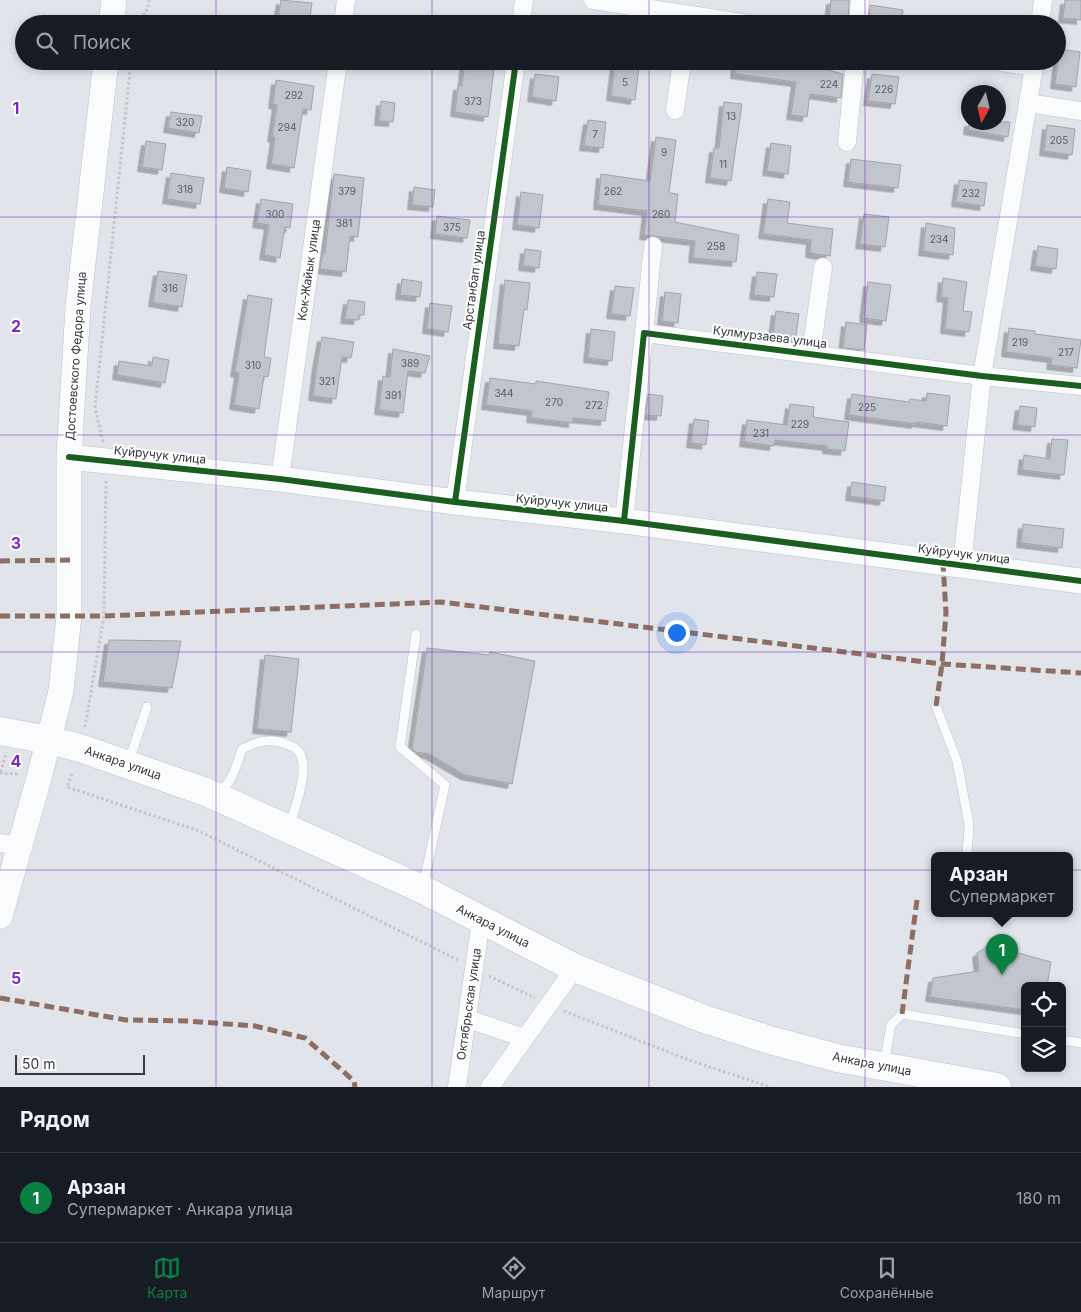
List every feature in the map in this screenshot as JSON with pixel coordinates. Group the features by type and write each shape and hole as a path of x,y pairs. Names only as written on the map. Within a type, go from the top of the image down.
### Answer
{"main road":[{"name":"Анкара улица","path":"3,742 49,740 128,764 214,796 422,889 575,968 714,1022 770,1040 837,1058 997,1087"}],"street":[{"path":"112,15 114,0"},
{"path":"344,15 346,0"},
{"path":"522,15 524,0"},
{"path":"593,0 689,13"},
{"path":"859,15 860,0"},
{"path":"1042,15 1044,0"},
{"name":"Достоевского Федора улица","path":"0,916 10,845 49,740 61,691 69,616 69,457 78,307 105,70"},
{"name":"Кок-Жайык улица","path":"280,479 337,70"},
{"name":"Арстанбап улица","path":"455,502 515,70"},
{"path":"674,110 681,70"},
{"path":"847,142 854,70"},
{"path":"962,565 982,376 1033,70"},
{"path":"1028,103 1081,111"},
{"path":"624,521 654,246"},
{"path":"811,354 823,266"},
{"name":"Кулмурзаева улица","path":"644,333 982,376 1081,386"},
{"name":"Куйручук улица","path":"69,457 280,479 455,502 624,521 1081,581"},
{"name":"Октябрьская улица","path":"457,1087 481,920"},
{"path":"490,1087 575,968"},
{"path":"468,1019 524,1038"}],"lane":[{"path":"416,634 400,747 445,786 422,889"},
{"path":"936,706 957,761 969,824 968,852"},
{"path":"128,764 147,707"},
{"path":"214,796 227,787 242,749 259,741 281,742 297,749 304,760 303,774 298,800 289,829"},
{"path":"884,1066 890,1025 902,1014 1021,1033"},
{"path":"1066,1041 1081,1043"}],"path":[{"path":"144,15 148,8 148,0"},
{"path":"85,730 104,616 107,460 95,408 130,70"},
{"path":"3,742 1,773 22,774"},
{"path":"72,774 67,787 199,831 459,960"},
{"path":"486,974 538,1000"},
{"path":"555,1008 689,1060 770,1087"}],"building":[{"path":"281,0 312,3 310,15 279,15"},
{"path":"831,0 849,0 848,15 829,15"},
{"path":"1065,0 1081,0 1081,20 1066,18 1066,15 1063,15"},
{"path":"870,5 903,10 902,15 869,15"},
{"path":"1066,50 1080,52 1076,87 1055,84 1057,70 1066,70"},
{"path":"464,70 494,70 488,117 455,112 458,86 462,86"},
{"path":"614,70 639,70 635,100 611,96"},
{"path":"735,70 828,70 843,74 841,98 810,94 807,117 791,115 796,82 735,74"},
{"path":"535,74 559,77 556,101 532,97"},
{"path":"872,74 899,77 895,104 868,101"},
{"path":"276,80 314,86 311,110 303,109 294,168 271,164 275,138 272,137 277,105 273,104"},
{"path":"381,101 395,103 393,122 379,121"},
{"path":"724,102 742,104 731,181 710,178 714,148 719,148"},
{"path":"171,112 202,116 199,133 168,128"},
{"path":"588,120 606,122 603,148 584,146"},
{"path":"1006,122 1010,122 1008,137 968,130 1006,130"},
{"path":"1047,125 1075,129 1072,155 1044,151"},
{"path":"656,137 676,140 669,193 678,194 675,222 739,235 736,262 693,258 695,241 644,235 647,211 598,205 601,174 650,181"},
{"path":"146,141 166,144 162,170 142,167"},
{"path":"771,143 791,146 788,174 767,171"},
{"path":"851,159 901,165 898,188 848,182"},
{"path":"227,167 251,171 248,192 224,188"},
{"path":"171,173 204,178 200,204 167,199"},
{"path":"334,174 364,178 358,237 350,236 346,272 320,269 323,253 325,253"},
{"path":"959,180 987,183 984,206 956,202"},
{"path":"414,187 435,190 433,207 412,205"},
{"path":"521,192 543,195 539,228 517,225"},
{"path":"261,199 293,204 290,228 285,227 280,258 264,255 269,225 257,223"},
{"path":"768,199 790,202 787,223 833,229 830,256 810,253 811,240 763,234"},
{"path":"864,214 889,217 885,247 860,244"},
{"path":"437,216 470,220 467,238 435,234"},
{"path":"926,223 955,228 953,255 923,251"},
{"path":"1038,246 1058,249 1056,269 1035,266"},
{"path":"525,249 541,251 539,268 523,266"},
{"path":"158,271 187,275 182,307 153,302"},
{"path":"757,272 777,274 774,297 754,295"},
{"path":"943,278 967,282 963,311 972,312 969,332 945,329 948,298 941,297"},
{"path":"402,279 422,282 420,297 400,295"},
{"path":"505,280 530,283 527,310 524,309 519,346 498,344"},
{"path":"868,282 891,285 886,321 864,318"},
{"path":"615,286 634,288 630,316 611,314"},
{"path":"665,292 681,294 678,323 662,321"},
{"path":"248,295 272,299 264,357 271,358 268,377 264,376 259,409 234,405 239,373 235,372"},
{"path":"348,300 365,302 364,315 359,315 358,320 345,319"},
{"path":"430,303 452,306 448,332 427,329"},
{"path":"776,311 799,314 795,342 772,339"},
{"path":"846,322 867,325 864,350 843,348"},
{"path":"1009,328 1035,331 1035,334 1081,340 1077,368 1051,365 1052,358 1006,352"},
{"path":"591,329 615,332 612,361 588,358"},
{"path":"322,337 354,342 351,358 342,357 336,399 313,396"},
{"path":"393,349 430,356 425,373 408,371 403,413 379,410 383,376 390,377"},
{"path":"153,357 169,360 165,383 117,375 119,361 152,366"},
{"path":"490,378 536,384 536,381 609,392 605,421 573,418 573,423 531,418 532,411 486,405"},
{"path":"927,393 950,396 947,426 849,415 852,394 909,402 910,399 926,401"},
{"path":"648,394 663,396 661,416 646,415"},
{"path":"790,404 814,407 813,417 849,422 845,451 827,449 827,446 775,440 774,446 744,442 747,420 787,425"},
{"path":"1020,406 1037,408 1035,427 1017,425"},
{"path":"694,419 709,421 706,445 691,443"},
{"path":"1052,439 1068,440 1064,475 1022,470 1024,455 1050,459"},
{"path":"852,482 886,487 884,501 850,496"},
{"path":"1023,524 1064,529 1062,548 1021,543"},
{"path":"109,640 181,641 172,688 103,682"},
{"path":"427,648 489,655 490,652 535,661 512,784 465,775 429,754 416,752 412,749"},
{"path":"265,655 299,659 291,732 257,729"},
{"path":"989,945 1051,962 1048,982 1021,982 1021,1009 930,997 933,978 979,971 977,953"}],"marked path":[{"path":"0,561 70,560"},
{"path":"936,706 946,613 943,563"},
{"path":"0,616 104,616 441,602 942,664 1081,673"},
{"path":"902,1014 917,900"},
{"path":"0,998 126,1020 187,1021 255,1026 305,1038 354,1081 355,1087"}],"cycle path":[{"path":"455,502 515,70"},
{"path":"624,521 644,333 982,376 1081,386"},
{"path":"69,457 280,479 455,502 624,521 1081,581"}],"place":[{"name":"Арзан","path":"1002,975"}]}
